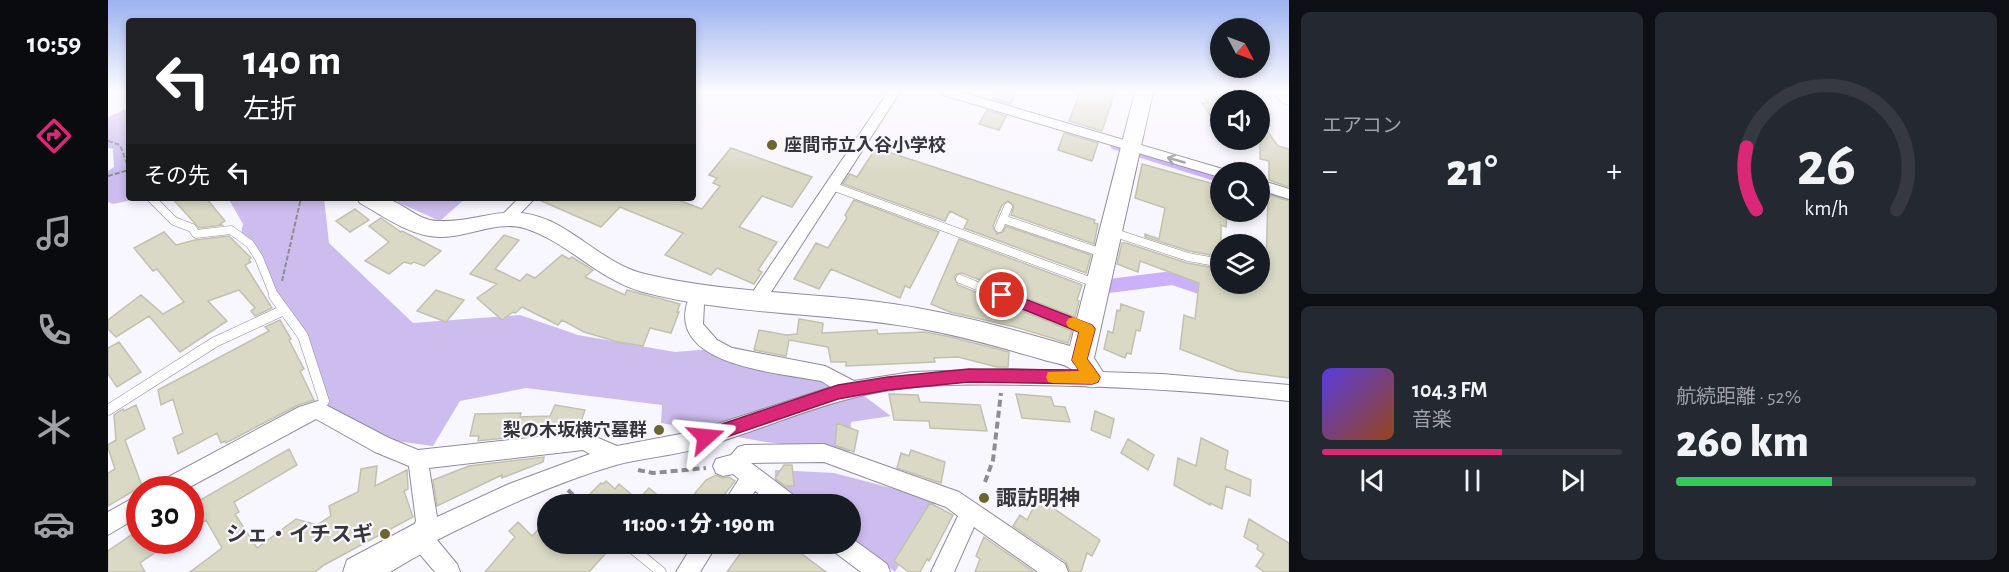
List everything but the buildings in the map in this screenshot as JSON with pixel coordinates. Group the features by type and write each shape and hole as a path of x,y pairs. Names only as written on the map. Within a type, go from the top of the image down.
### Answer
{"street":[{"path":"756,301 876,119"},
{"path":"1030,119 1131,151 1210,170"},
{"path":"1086,369 1087,329 1138,119"},
{"path":"1270,188 1289,194"},
{"path":"374,201 415,223 436,229 519,219 541,227 632,279 699,294 874,311 938,322 1086,369 1289,393"},
{"path":"506,219 525,201"},
{"path":"699,294 692,314 693,321 699,334 716,350 730,355 825,374 854,390"},
{"path":"359,572 475,509 554,476 616,456 697,439 838,392 888,383 1086,369"},
{"path":"190,476 306,412 318,410 382,445 418,460 584,441 616,456"},
{"path":"776,494 753,477 729,465 745,454 824,453 952,499 1057,572"},
{"path":"418,460 427,522 420,537"},
{"path":"741,494 753,477"},
{"path":"942,572 970,511"},
{"path":"108,524 126,513"},
{"path":"420,537 449,572"},
{"path":"687,572 699,554"},
{"path":"855,554 879,572"}],"lane":[{"path":"832,186 1098,284"},
{"path":"154,201 174,221 192,228 196,234 231,230 241,236 260,258 271,292 303,336 324,401 318,410"},
{"path":"999,228 1008,207"},
{"path":"1003,219 1106,254"},
{"path":"1111,231 1188,257 1210,261"},
{"path":"960,279 1087,329"},
{"path":"108,410 215,342 284,310"},
{"path":"639,554 661,572"}],"path":[{"path":"108,141 120,145 126,161"},
{"path":"108,176 126,170"},
{"path":"276,299 300,201"},
{"path":"985,482 993,460 1003,376"},
{"path":"616,456 636,469 653,472 729,465"}],"shaded area":[{"path":"108,119 126,119 127,201 113,204 108,202 108,171 114,167 113,149 108,148"},
{"path":"230,201 324,201 329,243 413,323 520,315 578,335 675,352 734,347 825,367 891,416 851,422 849,452 766,442 661,423 662,405 526,388 460,401 433,446 373,438 323,405 302,339 271,292 259,258 240,238 243,224"},
{"path":"398,201 463,201 440,221"},
{"path":"775,470 834,473 937,500 895,572 861,547 861,494 788,494 775,485"}],"waterway":[{"path":"1117,146 1210,175"},
{"path":"1270,193 1289,199"},
{"path":"1109,286 1172,278 1222,295"}],"slow traffic":[{"path":"1053,377 1092,377 1080,360 1087,329 1073,323"}],"place":[{"name":"座間市立入谷小学校","path":"772,145"},
{"name":"梨の木坂横穴墓群","path":"659,430"},
{"name":"諏訪明神","path":"984,498"},
{"name":"シェ・イチスギ","path":"385,534"}],"route":[{"path":"706,437 838,392 888,383 969,376 1092,377 1080,360 1087,329 1002,295"}]}
